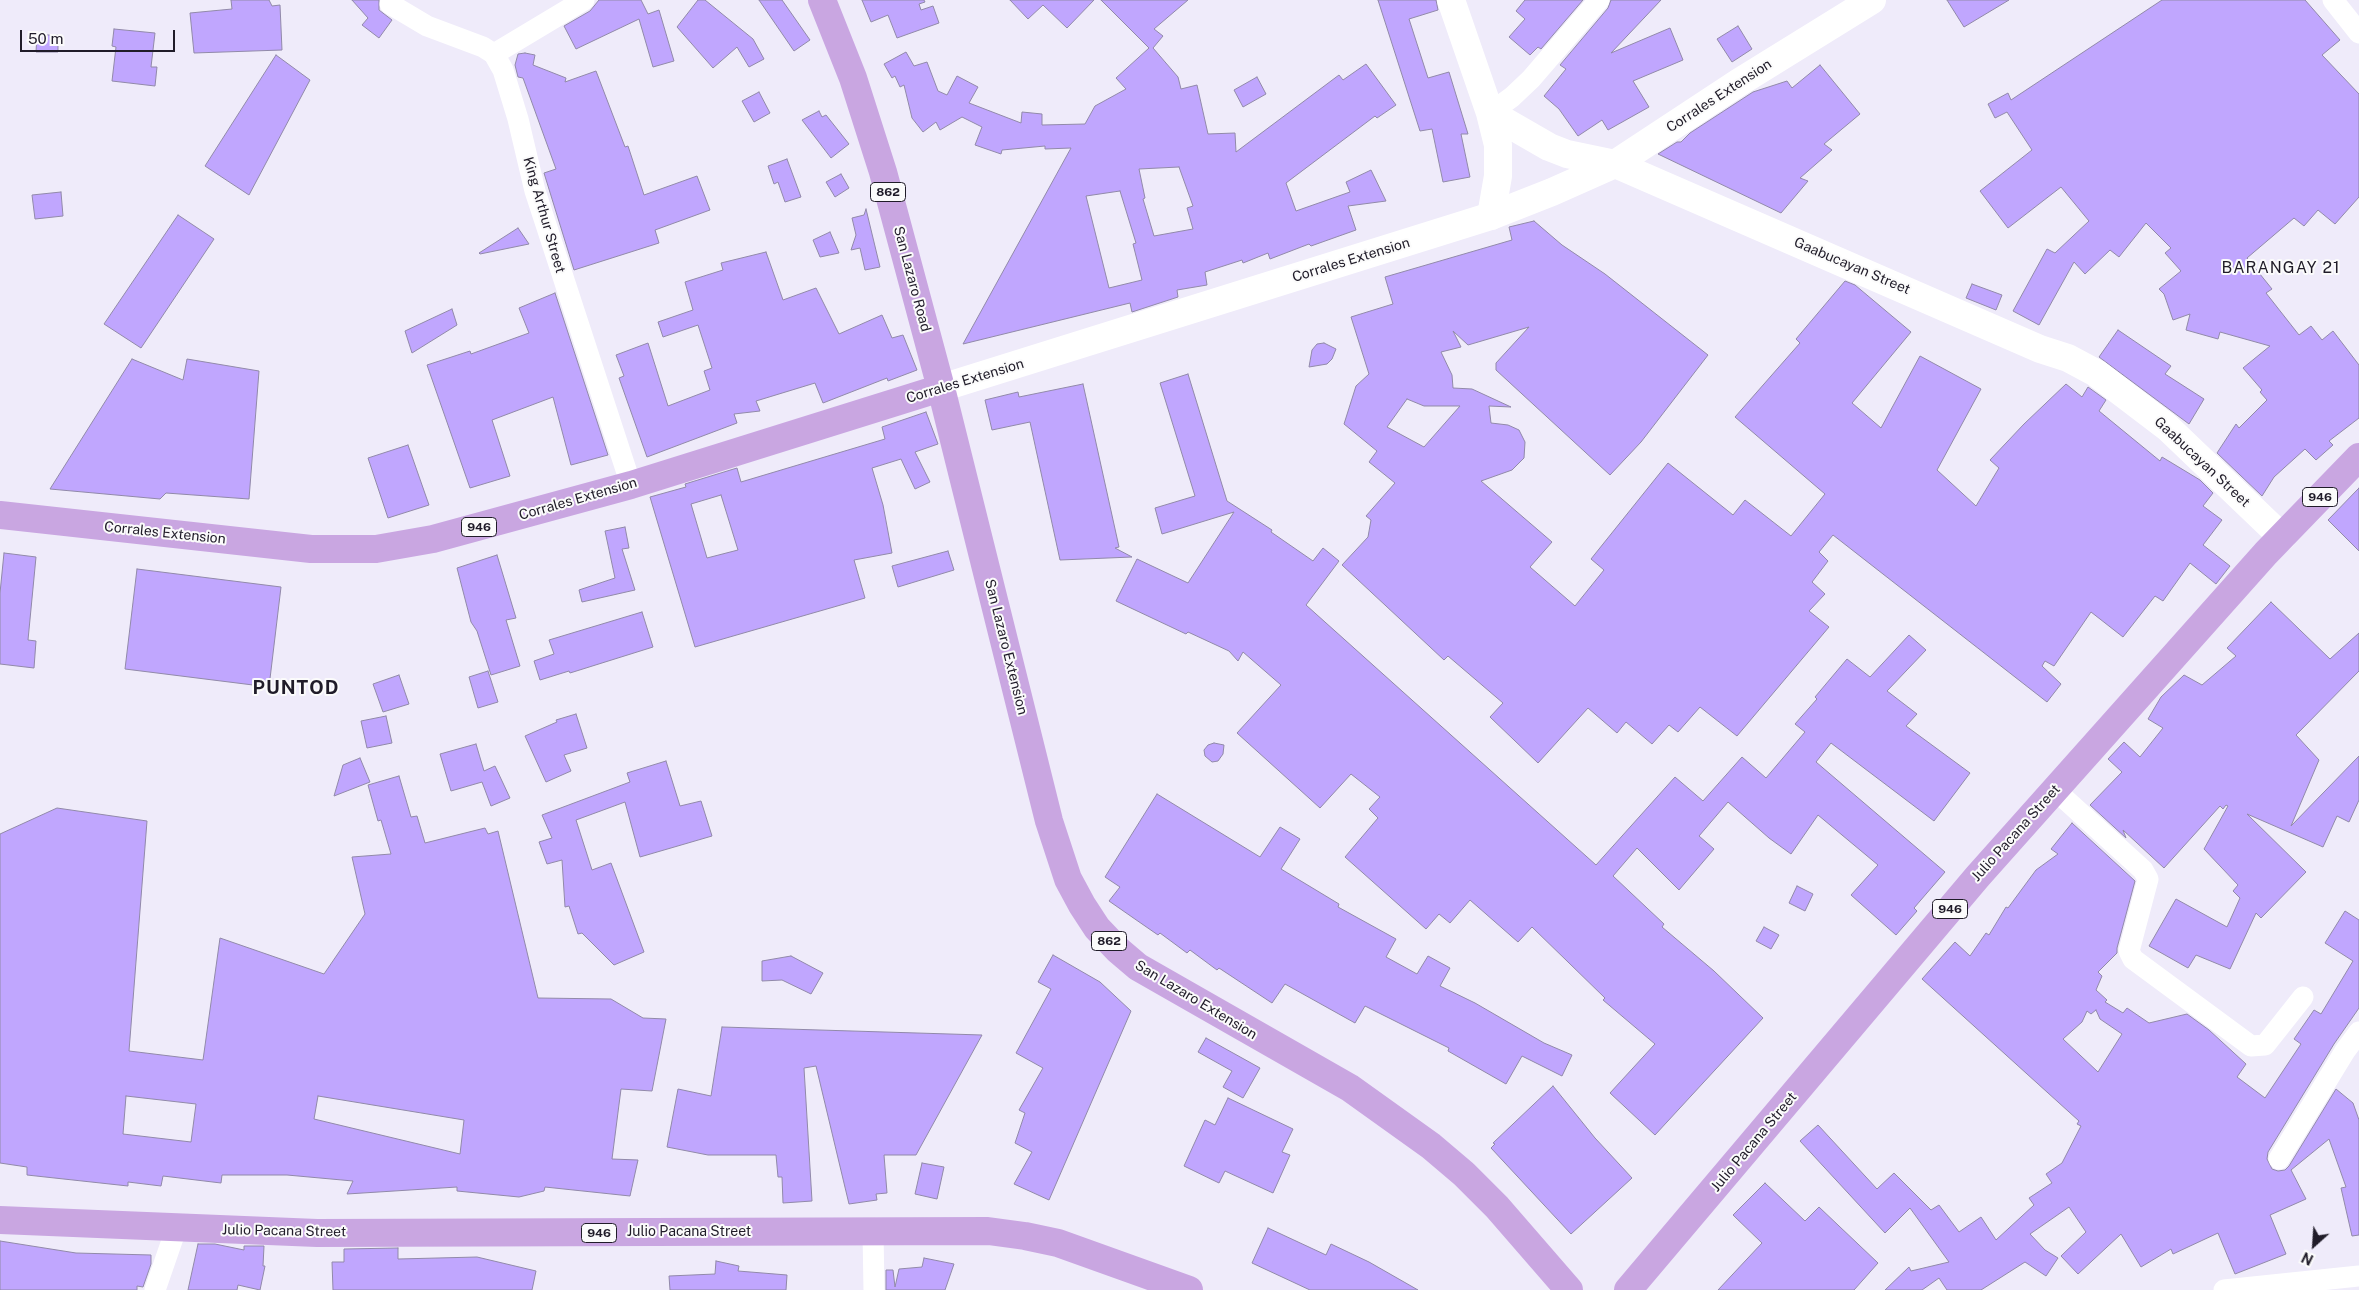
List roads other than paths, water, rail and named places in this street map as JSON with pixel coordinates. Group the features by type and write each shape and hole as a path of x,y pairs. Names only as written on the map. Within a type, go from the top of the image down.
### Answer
{"main road":[{"name":"San Lazaro Road","path":"822,0 866,116 941,388"},
{"name":"Corrales Extension","path":"0,516 311,549 376,550 433,540 631,485 1491,216 1615,164 1747,77 1872,0"},
{"path":"1455,3 1490,113 1498,145 1499,158 1491,216"},
{"name":"Gaabucayan Street","path":"1490,113 1549,147 1567,154 1615,164 2040,349 2068,358 2096,373 2167,427 2282,537"},
{"name":"San Lazaro Extension","path":"941,388 1058,852 1068,880 1097,928 1138,967 1350,1088 1431,1146 1464,1174 1497,1207 1569,1290"},
{"name":"Julio Pacana Street","path":"1628,1290 1978,876 2282,537 2359,458"},
{"name":"Julio Pacana Street","path":"0,1220 176,1229 317,1233 988,1231 1058,1243 1097,1255 1189,1290"}],"street":[{"path":"390,4 426,26 463,39 494,54 584,0"},
{"path":"1490,113 1512,97 1531,79 1598,0"},
{"path":"2333,0 2359,34"},
{"name":"King Arthur Street","path":"494,54 503,70 518,119 535,191 631,485"},
{"path":"2055,790 2144,870 2148,879 2129,951 2133,959 2251,1046 2265,1045 2303,997"},
{"path":"2279,1159 2345,1051 2359,1032"},
{"path":"155,1290 176,1229"},
{"path":"872,1231 874,1290"},
{"path":"2224,1290 2359,1276"}],"district":[{"name":"BARANGAY 21","path":"2281,268"},
{"name":"PUNTOD","path":"296,688"}]}
